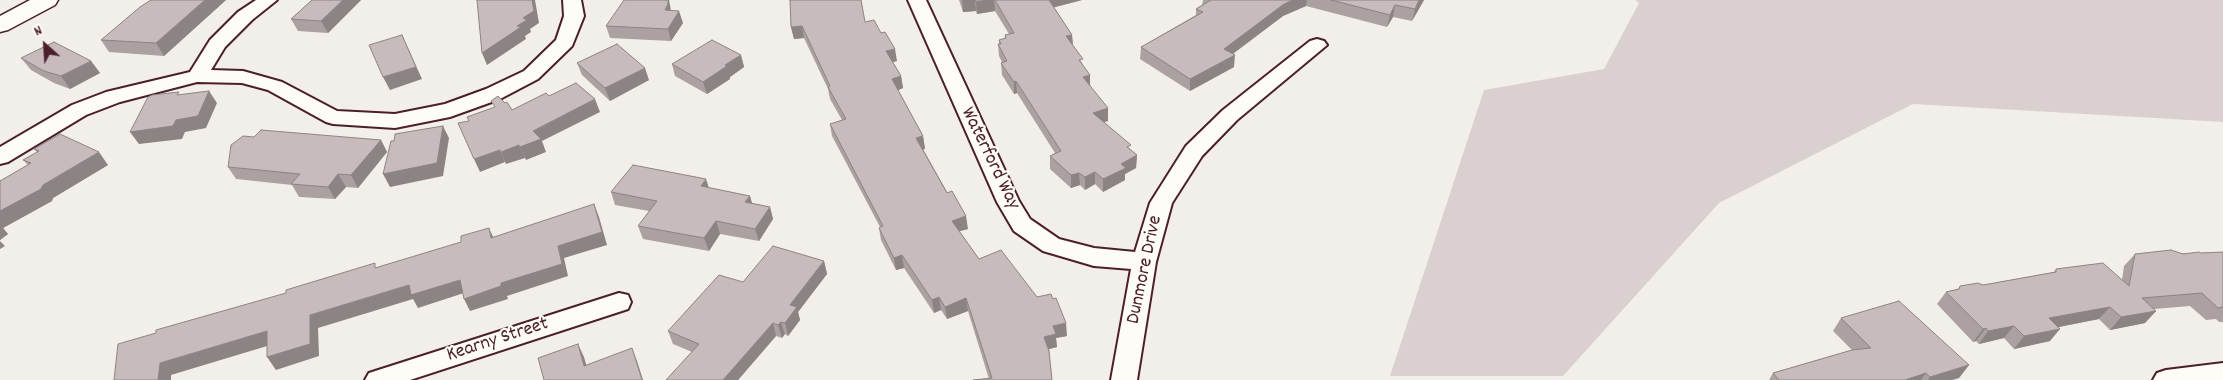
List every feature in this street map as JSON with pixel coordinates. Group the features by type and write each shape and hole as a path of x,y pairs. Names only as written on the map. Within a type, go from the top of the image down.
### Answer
{"main road":[{"path":"0,10 20,0"},
{"path":"0,25 47,0"}],"street":[{"path":"197,76 218,44 245,16 268,0"},
{"path":"0,157 80,110 113,97 197,76 243,77 276,86 333,117 395,120 450,110 493,94 531,75 565,42 574,16 572,0"},
{"name":"Waterford Way","path":"917,0 1008,202 1022,225 1051,245 1094,257 1144,262"},
{"name":"Dunmore Drive","path":"1124,380 1144,262 1161,203 1194,151 1230,115 1317,45"},
{"name":"Kearny Street","path":"378,380 619,302"},
{"path":"2166,380 2223,373"}],"shaded area":[{"path":"1635,0 2223,0 2223,122 1913,104 1719,203 1563,376 1390,376 1484,90 1604,69 1639,3"}],"building":[{"path":"151,0 205,0 156,43 101,40 140,7"},
{"path":"312,0 343,0 321,21 291,19"},
{"path":"477,0 532,0 534,11 523,18 527,20 517,26 521,27 482,53"},
{"path":"624,0 668,0 665,10 679,11 668,29 606,26"},
{"path":"790,0 861,0 865,22 874,20 881,33 885,32 895,49 886,51 901,76 892,79 923,136 916,138 947,193 952,191 966,216 952,221 979,259 1001,250 1037,297 1051,294 1053,299 1056,298 1066,323 1053,326 1056,334 1044,337 1049,351 1052,380 973,380 992,378 966,298 945,307 939,297 932,300 902,255 894,258 879,228 883,226 830,124 846,119 828,87 830,86 802,26 791,27"},
{"path":"995,0 1049,0 1072,35 1066,36 1083,59 1079,60 1090,75 1083,77 1108,108 1093,113 1131,145 1127,147 1137,155 1121,164 1126,168 1103,179 1095,172 1085,177 1079,173 1071,175 1050,156 1061,151 1016,81 1014,82 1001,63 1007,61 998,44 1001,44 999,40 1006,38 1005,35 1014,33"},
{"path":"1211,0 1293,0 1284,4 1224,49 1235,55 1190,79 1141,47 1203,12 1196,9"},
{"path":"1331,0 1419,0 1415,9 1395,5 1390,15"},
{"path":"402,35 416,67 383,77 369,45"},
{"path":"712,40 741,55 703,82 672,64"},
{"path":"54,42 91,61 61,76 44,71 21,58"},
{"path":"617,44 645,68 605,88 577,63"},
{"path":"576,83 595,99 533,131 541,139 520,147 519,145 474,159 458,123 469,121 467,117 495,107 491,101 498,96 505,103 507,102 512,110 546,93 549,96"},
{"path":"209,91 198,116 176,120 173,126 130,132 148,97 179,92 177,95"},
{"path":"443,126 437,163 383,174 391,141 394,141 395,134"},
{"path":"261,130 381,140 351,175 338,174 328,187 291,184 300,174 228,167 231,145 243,136 254,137"},
{"path":"60,134 99,152 43,185 41,189 0,211 0,181 31,163 23,160 39,151 34,149"},
{"path":"633,165 706,179 701,186 750,196 745,202 770,207 755,229 716,221 704,238 638,226 657,201 611,192"},
{"path":"594,204 602,232 558,246 562,264 501,283 501,286 464,299 460,280 411,295 409,285 310,315 310,344 267,357 267,331 160,363 158,380 114,380 118,344 156,333 156,330 286,293 286,290 375,263 375,268 461,242 461,236 489,228 491,238"},
{"path":"773,246 824,261 790,305 797,307 785,323 781,322 778,325 773,323 723,380 666,380 699,344 668,331 719,275 743,282"},
{"path":"2171,250 2183,254 2223,252 2223,307 2218,308 2202,293 2142,298 2156,311 2121,317 2110,307 2049,318 2060,329 2024,336 2014,326 1988,331 1986,328 1983,329 1946,292 1959,289 1960,286 1978,283 1983,285 2056,272 2056,269 2103,263 2129,286 2135,254"},
{"path":"1899,301 1969,365 1930,377 1926,373 1905,380 1779,380 1773,373 1852,350 1871,348 1841,318"},
{"path":"578,344 584,366 632,348 642,380 544,380 538,358"}]}
